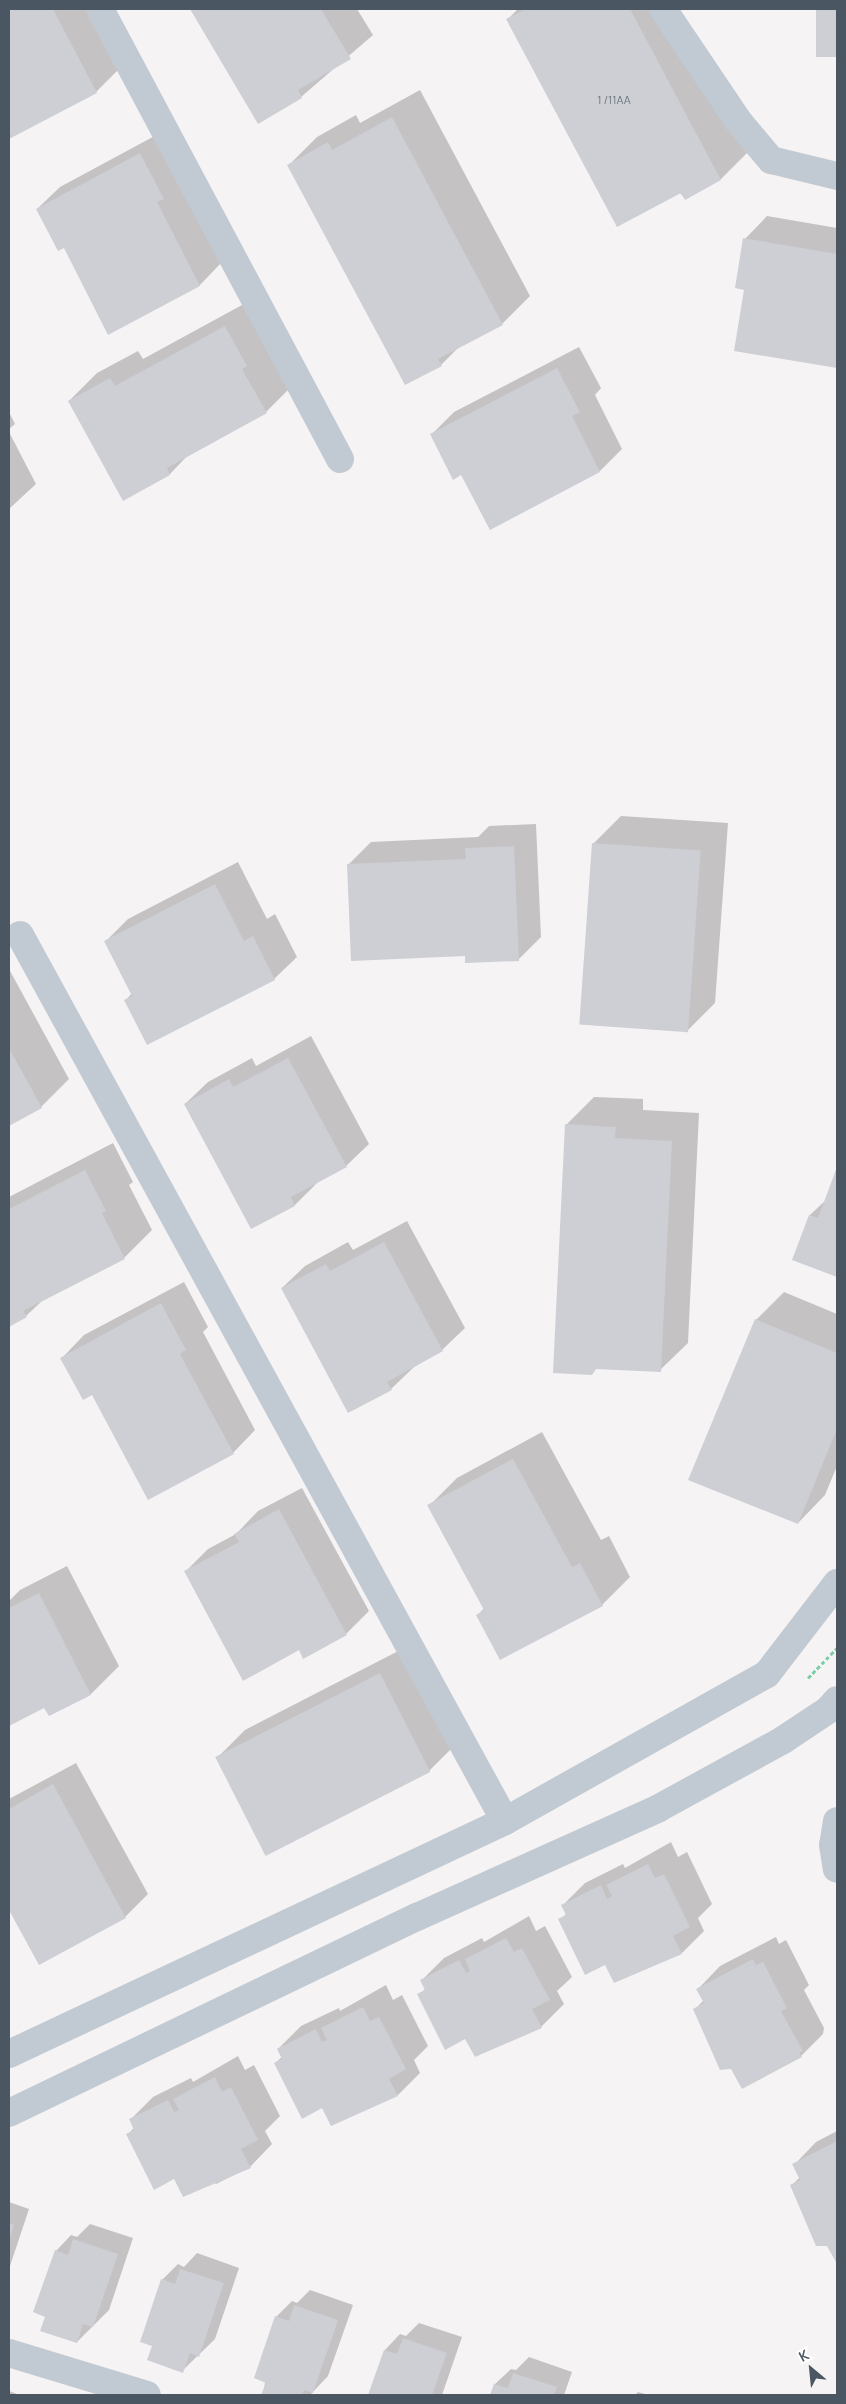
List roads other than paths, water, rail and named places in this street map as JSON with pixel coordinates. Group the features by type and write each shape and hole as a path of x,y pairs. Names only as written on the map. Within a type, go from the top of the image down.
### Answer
{"street":[{"path":"100,9 340,459"},
{"path":"663,9 739,122 771,160 837,176"},
{"path":"20,935 505,1821"},
{"path":"11,2049 505,1821 767,1674 837,1583"},
{"path":"9,2113 417,1917 659,1808 783,1740 828,1710 837,1700"},
{"path":"837,1821 832,1845 837,1869"},
{"path":"9,2353 147,2395"}]}
